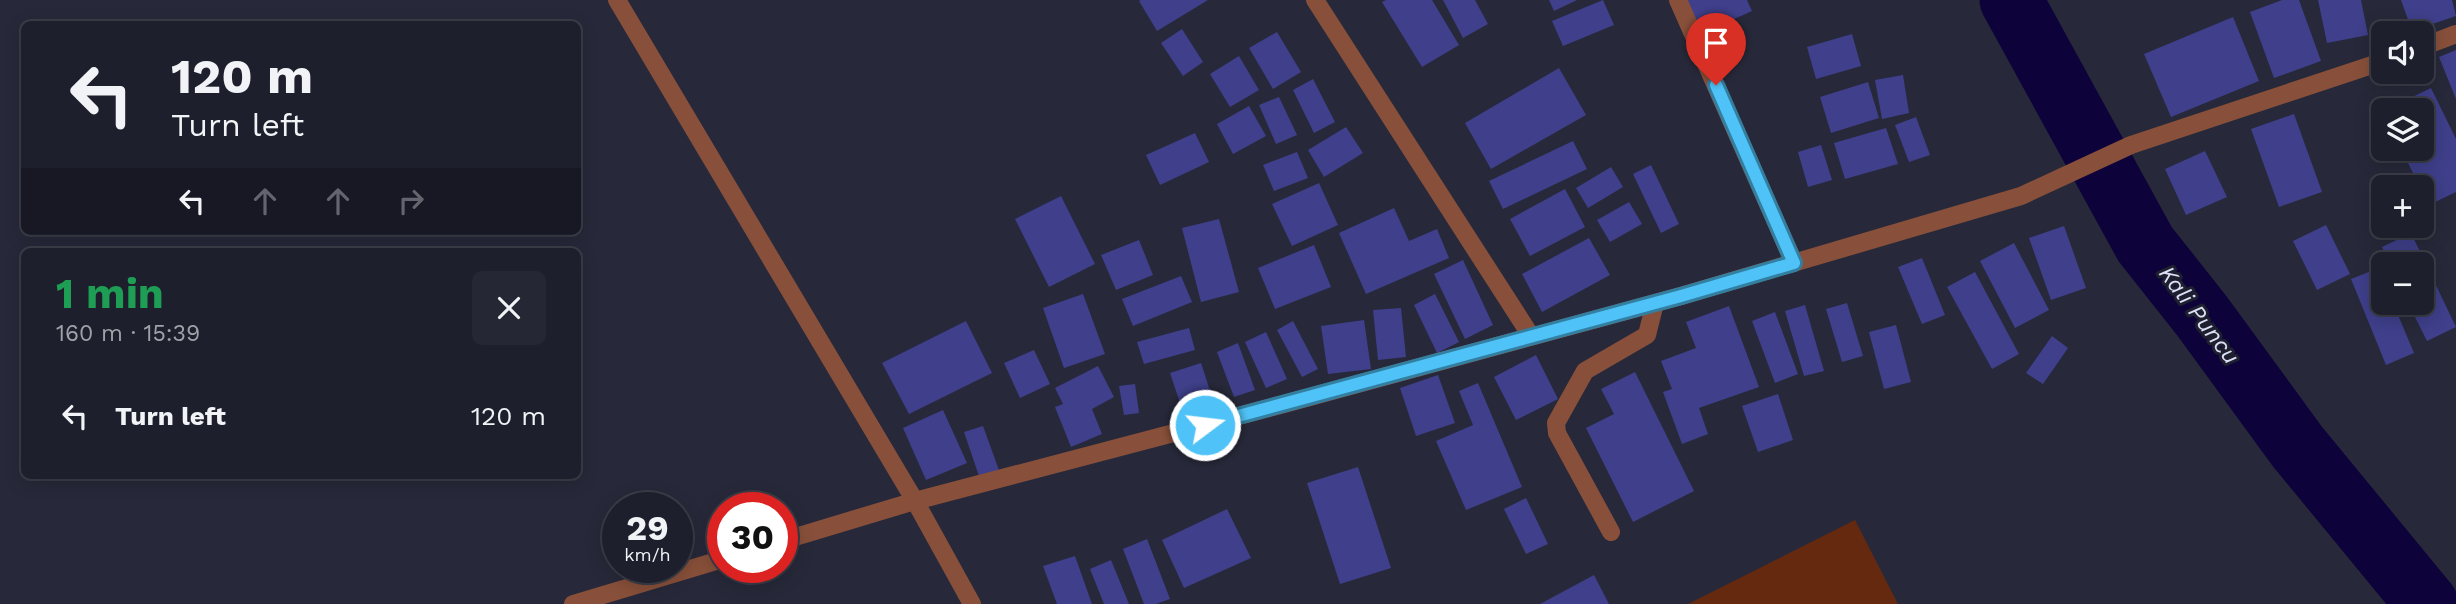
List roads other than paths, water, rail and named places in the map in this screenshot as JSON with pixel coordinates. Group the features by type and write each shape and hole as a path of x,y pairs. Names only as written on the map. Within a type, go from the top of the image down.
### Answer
{"street":[{"path":"617,0 915,501 972,604"},
{"path":"1315,0 1531,335"},
{"path":"1678,0 1794,263"},
{"path":"2434,42 2456,34"},
{"path":"798,536 915,501 1655,303 2021,196 2131,145 2371,65"},
{"path":"1611,533 1557,433 1556,423 1585,370 1647,335 1655,303"},
{"path":"573,604 707,564"}],"waterway":[{"name":"Kali Puncu","path":"2011,0 2145,244 2202,316 2297,446 2427,604"}]}
